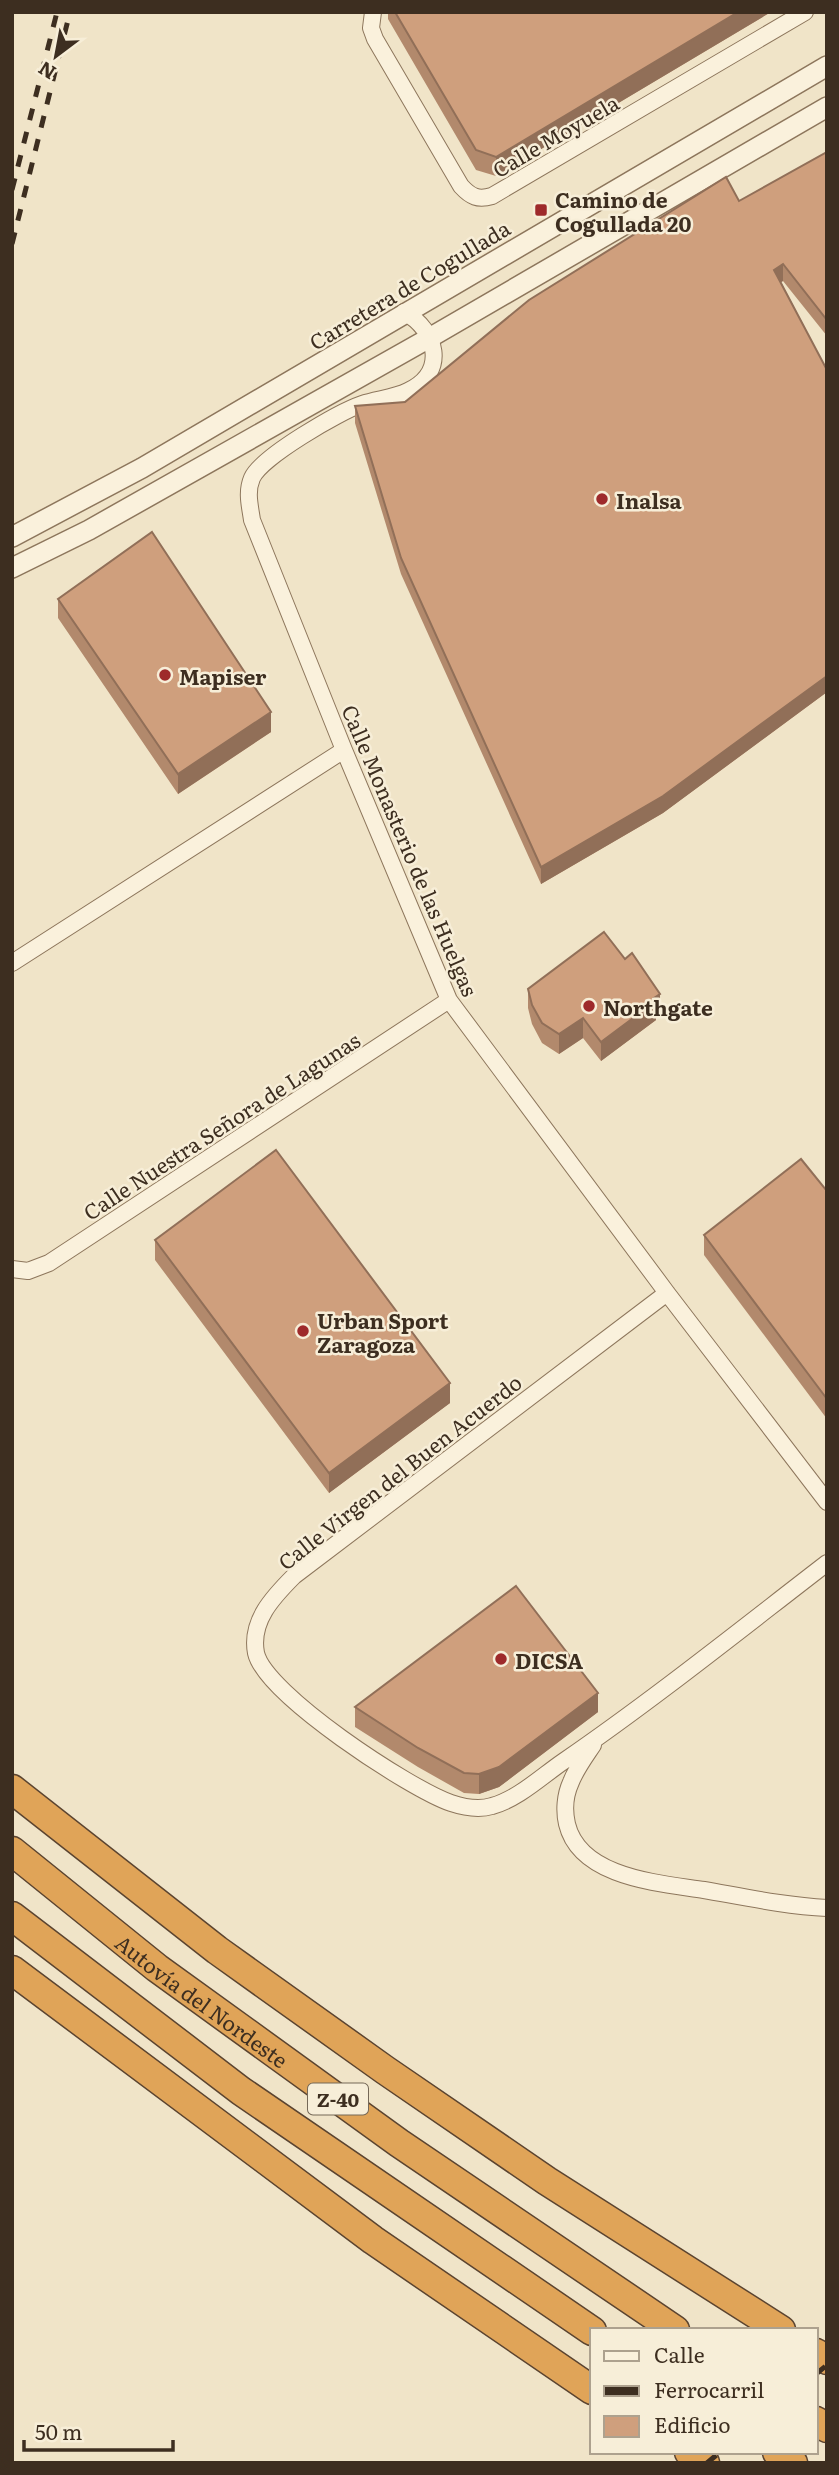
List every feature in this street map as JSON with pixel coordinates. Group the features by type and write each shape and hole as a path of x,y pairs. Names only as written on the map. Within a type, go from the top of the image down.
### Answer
{"highway":[{"path":"12,1789 217,1950 385,2070 547,2181 778,2328"},
{"name":"Autovía del Nordeste","path":"12,1851 158,1968 388,2135 672,2328"},
{"name":"Z-40","path":"12,1916 241,2091 590,2329"},
{"path":"12,1970 373,2240 590,2389"}],"street":[{"name":"Calle Moyuela","path":"373,12 371,28 374,39 461,186 468,194 484,199 806,12"},
{"name":"Carretera de Cogullada","path":"12,537 142,468 827,66"},
{"path":"12,568 89,530 431,337 827,107"},
{"path":"404,312 422,324 431,337"},
{"name":"Calle Monasterio de las Huelgas","path":"431,337 435,347 434,357 425,377 408,391 349,409 260,465 252,479 248,498 252,520 344,750 449,1000 827,1502"},
{"path":"12,963 344,750"},
{"name":"Calle Nuestra Señora de Lagunas","path":"12,1269 28,1271 49,1263 449,1000"},
{"name":"Calle Virgen del Buen Acuerdo","path":"667,1293 293,1576 274,1596 261,1616 256,1636 256,1654 264,1671 332,1732 430,1794 452,1804 475,1808 492,1806 510,1798 597,1738 827,1563"},
{"path":"597,1738 570,1783 565,1801 569,1833 586,1856 620,1873 652,1882 827,1908"}],"building":[{"path":"395,12 738,12 496,157 476,150"},
{"name":"Inalsa","path":"827,152 827,320 783,264 774,270 827,370 827,676 663,796 541,867 401,558 355,406 405,402 529,300 726,177 739,201"},
{"name":"Mapiser","path":"152,532 271,712 178,774 58,599"},
{"name":"Northgate","path":"604,932 625,959 632,953 660,994 654,998 656,1001 601,1042 583,1018 559,1034 542,1023 532,1005 528,989"},
{"name":"Urban Sport Zaragoza","path":"276,1150 450,1383 329,1473 155,1240"},
{"path":"801,1159 827,1191 827,1399 704,1235"},
{"name":"DICSA","path":"516,1586 598,1693 499,1767 479,1774 464,1773 418,1748 355,1707"}],"railway":[{"path":"12,190 57,12"},
{"path":"12,244 70,12"},
{"path":"818,2372 827,2365"},
{"path":"707,2463 718,2454"}],"place":[{"name":"Camino de Cogullada 20","path":"541,210"},
{"name":"Inalsa","path":"602,499"},
{"name":"Mapiser","path":"165,675"},
{"name":"Northgate","path":"589,1006"},
{"name":"Urban Sport Zaragoza","path":"303,1331"},
{"name":"DICSA","path":"501,1659"}]}
